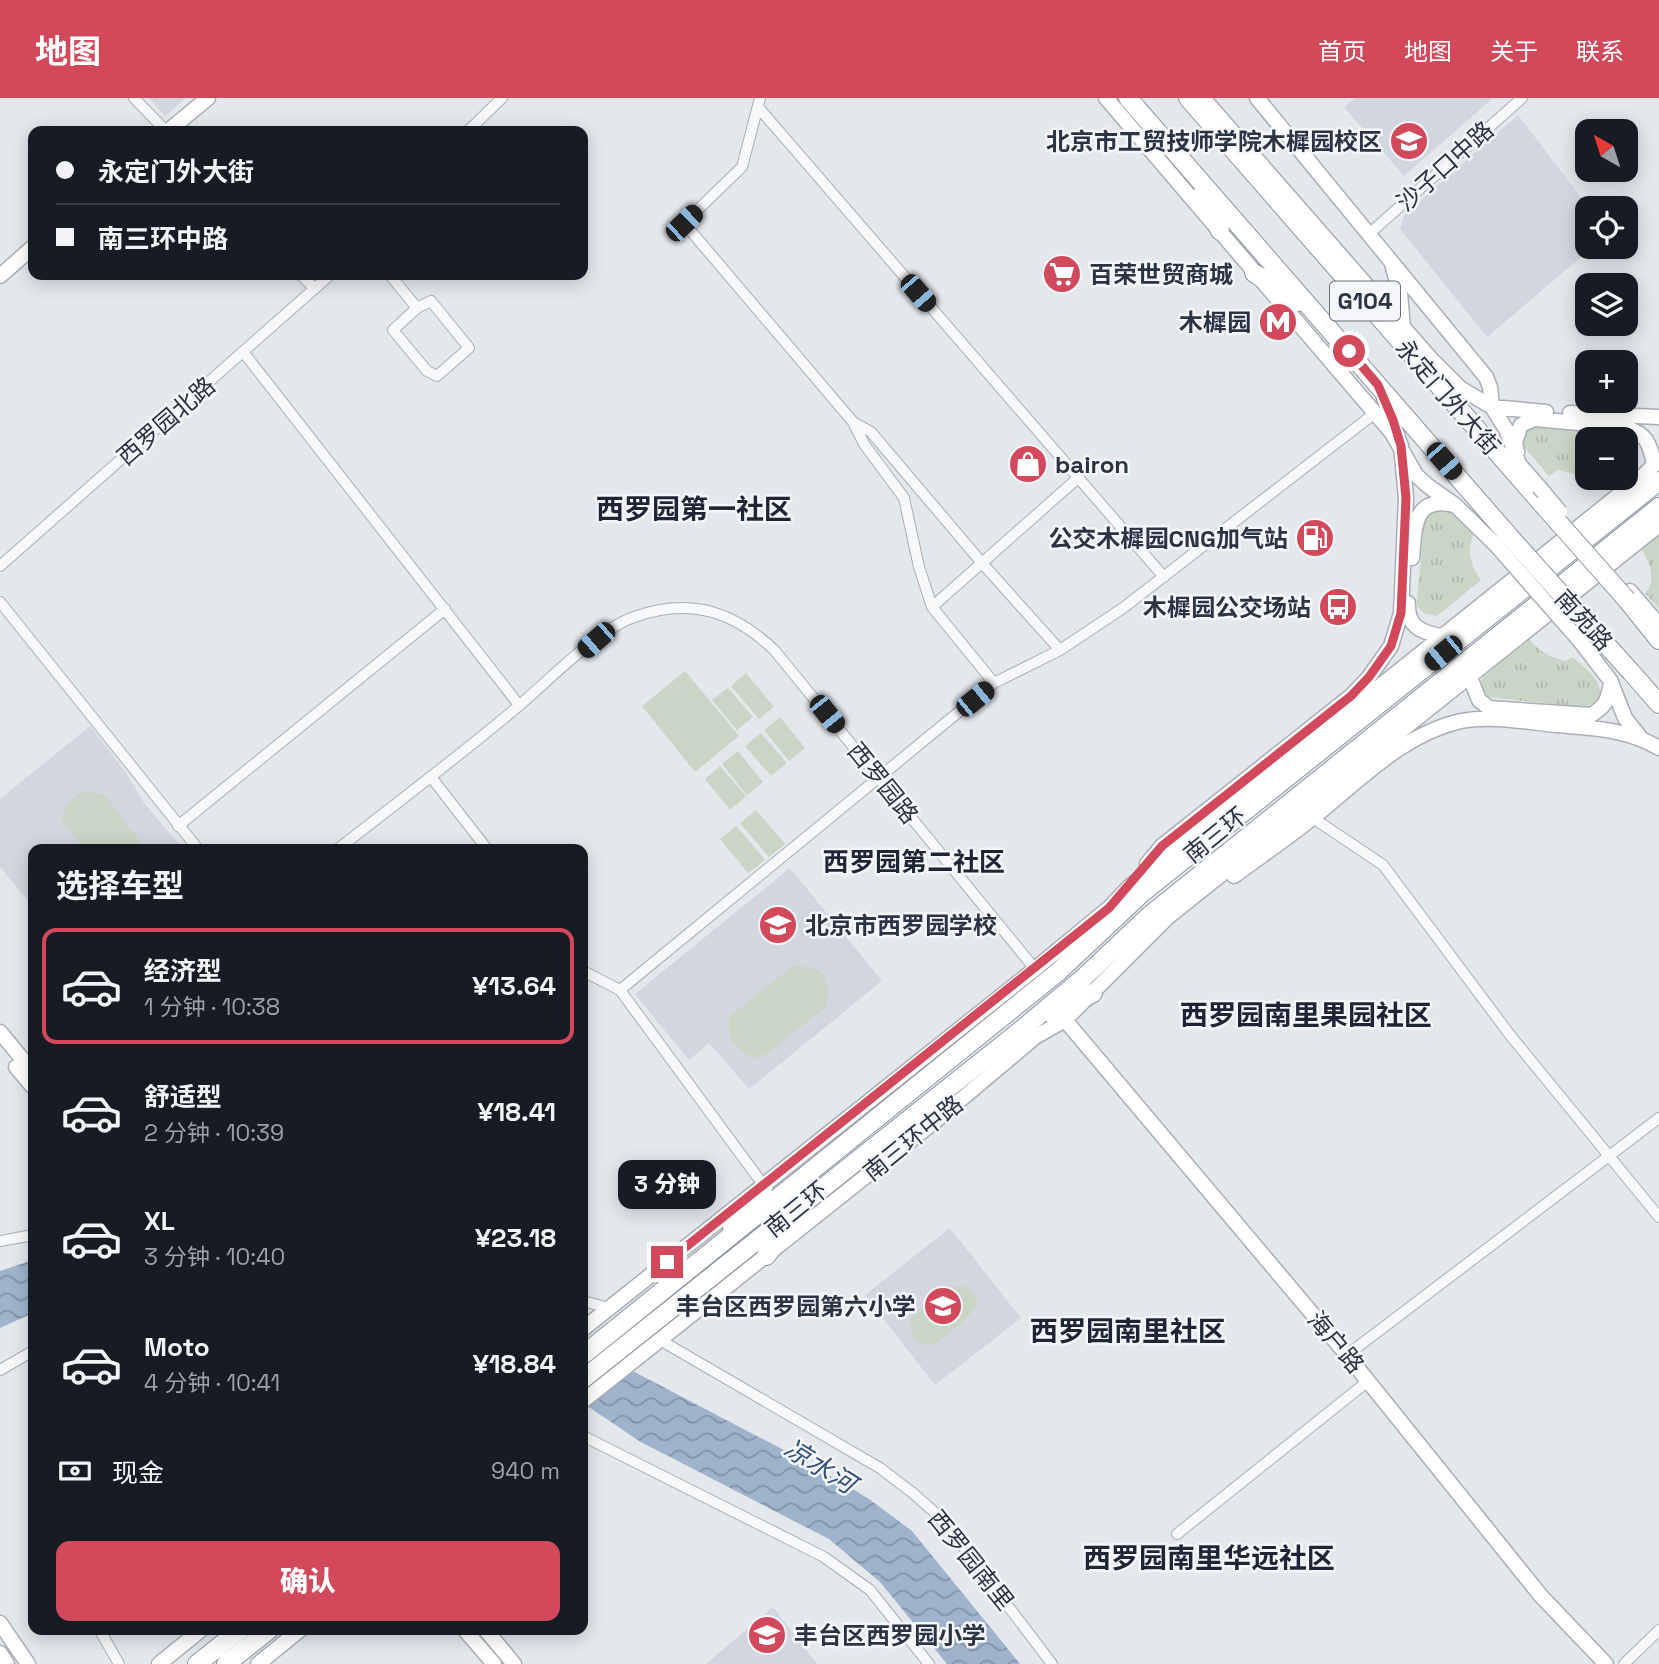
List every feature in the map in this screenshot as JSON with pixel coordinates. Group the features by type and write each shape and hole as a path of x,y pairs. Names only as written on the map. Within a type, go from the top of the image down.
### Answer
{"highway":[{"name":"永定门外大街","path":"1128,98 1378,385 1502,540"},
{"name":"永定门外大街","path":"1188,98 1625,592"},
{"path":"1196,176 1220,231"},
{"path":"1254,273 1318,316"},
{"name":"南三环","path":"588,1351 1059,972 1135,890 1657,468"},
{"name":"南三环","path":"588,1376 635,1349 819,1191 1081,980 1150,915 1659,507"},
{"name":"南苑路","path":"1502,540 1659,704"},
{"name":"南苑路","path":"1625,592 1659,640"},
{"path":"1109,908 1135,890"},
{"path":"1168,917 1178,894"},
{"path":"1021,1030 1093,993"},
{"path":"711,1254 764,1186"},
{"path":"766,1256 819,1191"},
{"path":"197,1664 233,1635"},
{"path":"226,1664 262,1635"}],"street":[{"path":"134,98 162,126"},
{"path":"173,126 208,98"},
{"path":"473,126 502,98"},
{"path":"1106,98 1401,446 1406,498 1401,613 1391,646 1369,677 1351,696 1162,846 1135,890"},
{"name":"永定门外大街","path":"1203,98 1403,328 1460,388 1492,407 1507,431 1519,464 1541,496"},
{"path":"1257,98 1486,377 1492,407 1659,417"},
{"name":"沙子口中路","path":"1369,234 1522,98"},
{"path":"759,103 742,167 684,223 853,422 864,444 904,498 919,567 932,607 994,683"},
{"path":"759,103 1164,577"},
{"path":"0,276 28,251"},
{"path":"1392,261 1400,293 1403,328"},
{"path":"306,280 314,288"},
{"name":"西罗园北路","path":"0,566 324,280"},
{"path":"394,280 417,308"},
{"path":"431,301 469,348 437,376 427,371 393,330 417,308 431,301"},
{"path":"244,353 519,705"},
{"path":"1378,385 1401,446 1416,475 1502,540"},
{"path":"620,990 994,683 1060,650 1164,577 1375,413"},
{"path":"1135,890 1441,636 1644,474 1657,468 1646,439 1638,431 1624,427 1534,419 1521,425 1515,442 1519,464"},
{"path":"853,422 871,432 1060,650"},
{"path":"932,607 1078,478"},
{"path":"1441,636 1423,633 1415,628 1410,619 1408,610 1414,534 1416,521 1428,504 1437,501 1455,505"},
{"name":"南三环中路","path":"588,1396 635,1349 660,1340 939,1118 1035,1037 1065,1020 1111,971 1168,917 1659,525"},
{"name":"南苑路","path":"1502,540 1580,641"},
{"path":"1625,592 1659,625"},
{"path":"0,602 194,844"},
{"path":"178,826 445,609"},
{"name":"西罗园路","path":"344,844 431,777 596,640 633,617 671,609 705,609 729,617 756,633 775,651 1035,969"},
{"path":"1580,641 1613,666 1630,672"},
{"path":"1580,641 1611,683 1625,718 1640,737"},
{"path":"1470,677 1479,700 1489,708 1591,715 1603,708 1608,701 1611,683"},
{"path":"1133,953 1168,924 1313,818 1393,752 1421,735 1462,721 1488,719 1608,729 1640,737 1659,748"},
{"path":"431,777 483,844"},
{"path":"1313,818 1383,865 1510,1035 1659,1217"},
{"path":"588,1325 1109,908"},
{"path":"588,975 620,990 764,1186"},
{"name":"海户路","path":"1065,1020 1347,1355 1541,1596 1606,1664"},
{"path":"0,1032 28,1066"},
{"path":"0,1047 28,1081"},
{"path":"1347,1355 1659,1118"},
{"path":"0,1241 28,1236"},
{"path":"588,1302 609,1308"},
{"name":"西罗园南里","path":"660,1340 880,1468 914,1494 942,1519 1052,1664"},
{"path":"0,1370 28,1354"},
{"path":"1177,1534 1368,1381"},
{"path":"588,1439 824,1557 870,1590 929,1664"},
{"path":"0,1623 28,1664"},
{"path":"1624,1664 1659,1630"},
{"path":"102,1635 119,1664"},
{"path":"159,1664 195,1635"},
{"path":"258,1664 294,1635"},
{"path":"469,1635 494,1664"},
{"path":"490,1635 514,1664"},
{"path":"0,1653 7,1664"}],"shaded area":[{"path":"149,98 186,98 165,116"},
{"name":"北京市工贸技师学院木樨园校区","path":"1355,98 1493,98 1404,176 1344,107"},
{"path":"1518,115 1580,196 1575,196 1575,259 1579,259 1487,337 1400,229 1404,215"},
{"path":"90,726 127,774 144,803 179,844 28,844 28,901 0,867 0,799"},
{"name":"北京市西罗园学校","path":"790,868 882,981 749,1089 709,1043 689,1060 635,994"},
{"name":"丰台区西罗园第六小学","path":"950,1228 1021,1318 935,1385 865,1295"},
{"name":"丰台区西罗园小学","path":"773,1607 817,1664 706,1664"}],"green space":[{"path":"1529,424 1588,427 1575,427 1575,476 1558,470 1549,476 1520,442"},
{"path":"1441,501 1477,530 1471,542 1470,555 1481,580 1437,616 1425,614 1418,607 1417,601 1425,515"},
{"path":"1659,534 1659,609 1645,593 1651,583 1651,571 1641,549"},
{"path":"1528,638 1540,650 1554,658 1566,661 1573,657 1597,682 1600,688 1598,701 1584,707 1486,697 1480,687 1483,677"},
{"path":"685,671 739,736 695,772 642,706"},
{"path":"746,673 774,707 759,719 731,686"},
{"path":"728,688 753,717 737,730 712,700"},
{"path":"780,717 805,748 789,761 764,730"},
{"path":"761,733 787,763 771,776 745,746"},
{"path":"738,751 763,782 747,795 722,764"},
{"path":"720,766 746,796 730,810 705,779"},
{"path":"84,791 105,795 142,844 80,844 62,821 69,803"},
{"path":"756,810 785,844 769,857 740,823"},
{"path":"736,826 765,860 748,873 720,839"},
{"path":"794,965 815,969 824,975 829,993 826,1007 766,1054 753,1058 733,1042 730,1016"},
{"path":"955,1285 967,1288 972,1293 978,1303 975,1308 936,1342 927,1344 914,1339 911,1318"}],"water":[{"path":"28,1262 28,1315 0,1328 0,1271"},
{"path":"588,1348 801,1459 869,1499 912,1531 1020,1664 947,1664 880,1582 829,1539 639,1441 588,1406"}],"place":[{"name":"北京市工贸技师学院木樨园校区","path":"1409,141"},
{"name":"百荣世贸商城","path":"1062,274"},
{"name":"木樨园","path":"1278,322"},
{"name":"bairon","path":"1028,464"},
{"name":"公交木樨园CNG加气站","path":"1315,538"},
{"name":"木樨园公交场站","path":"1338,607"},
{"name":"北京市西罗园学校","path":"778,925"},
{"name":"丰台区西罗园第六小学","path":"943,1306"},
{"name":"丰台区西罗园小学","path":"767,1635"}],"district":[{"name":"西罗园第一社区","path":"694,509"},
{"name":"西罗园第二社区","path":"914,862"},
{"name":"西罗园南里果园社区","path":"1306,1015"},
{"name":"西罗园南里社区","path":"1128,1331"},
{"name":"西罗园南里华远社区","path":"1209,1558"}],"route":[{"path":"667,1262 1109,908 1162,846 1351,696 1369,677 1391,646 1401,613 1406,498 1401,446 1393,420 1378,385 1349,351"}],"water label":[{"name":"凉水河","path":"820,1466"}]}
